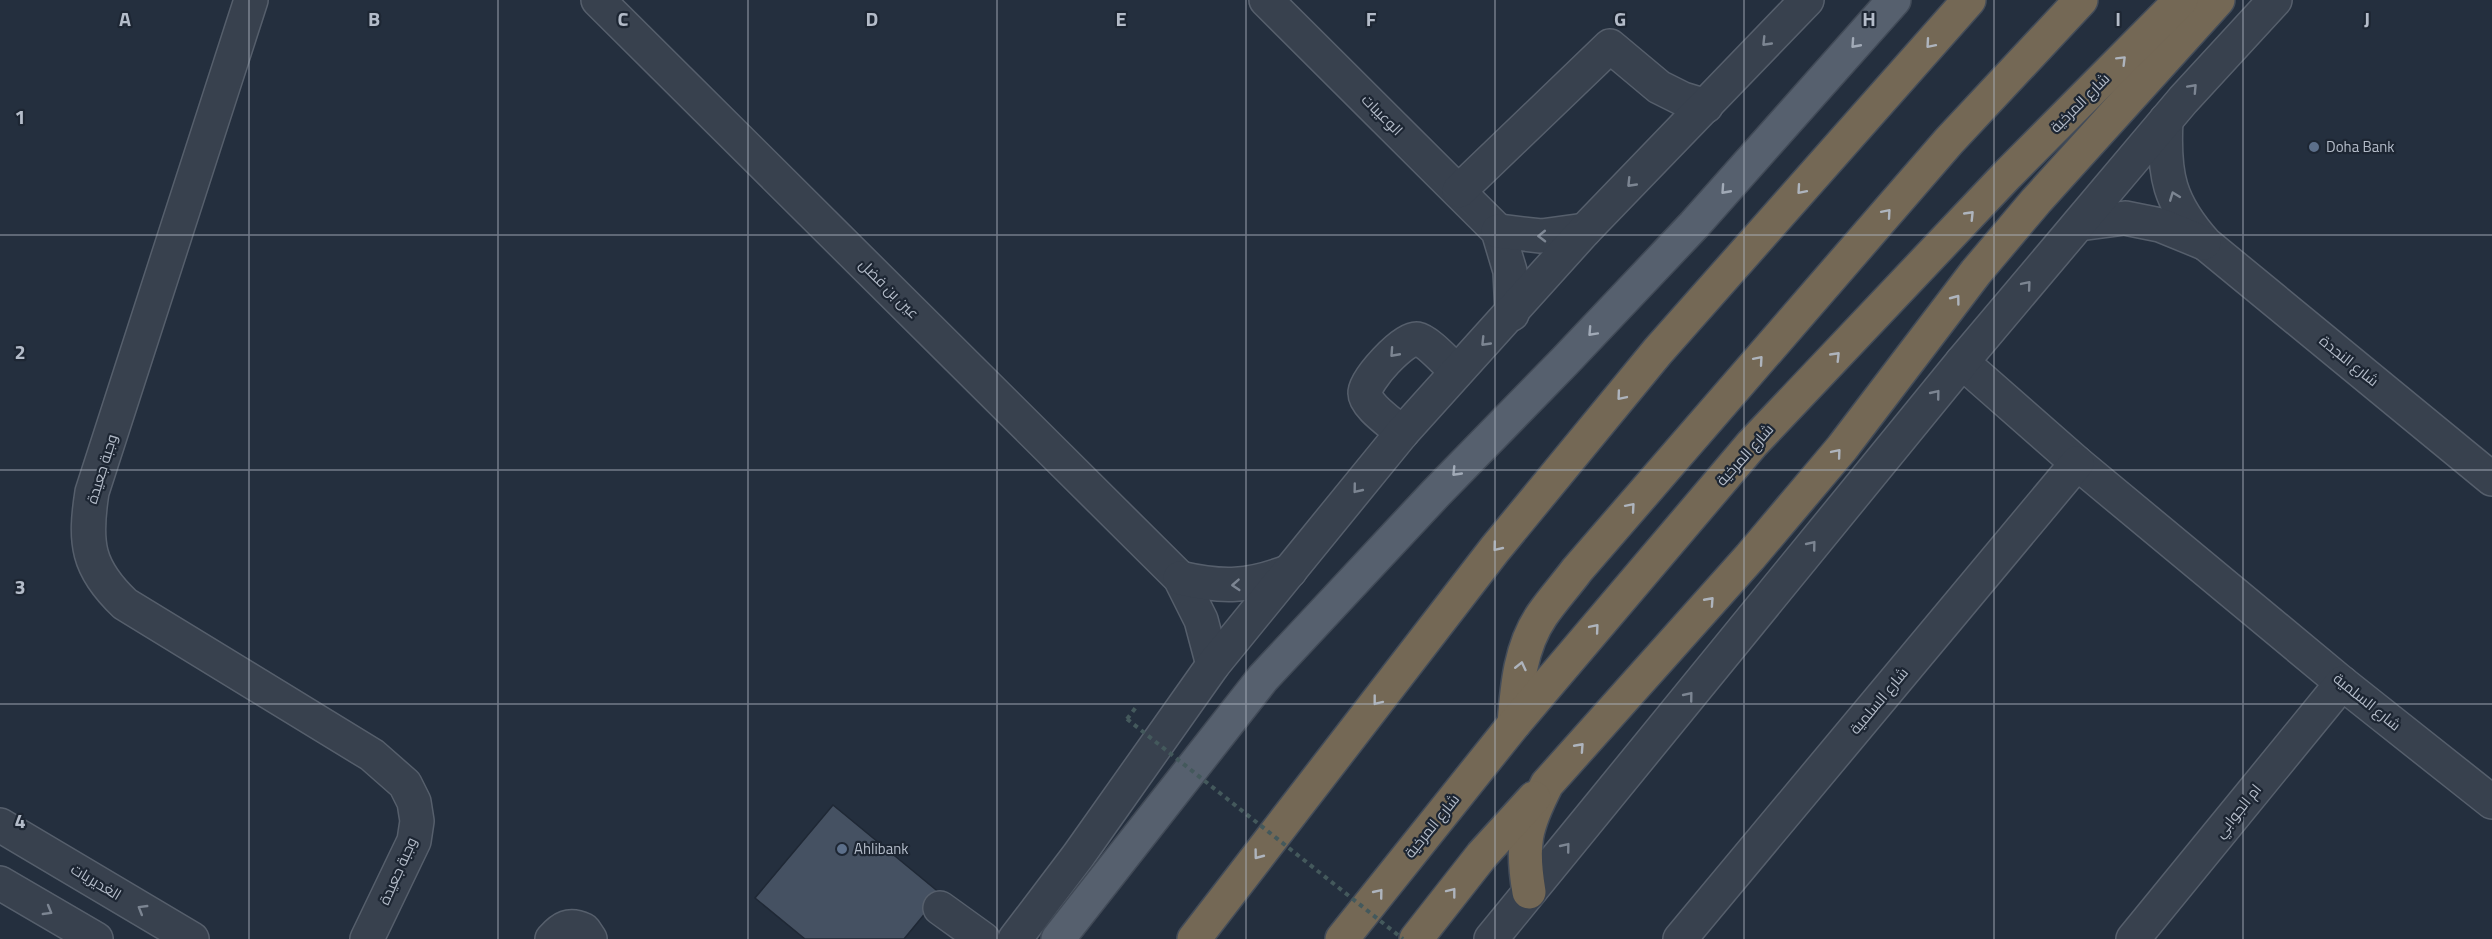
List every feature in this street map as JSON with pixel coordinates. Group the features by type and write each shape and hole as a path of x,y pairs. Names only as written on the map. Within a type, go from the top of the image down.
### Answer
{"highway":[{"path":"1194,939 1495,549 1658,351 1969,0"},
{"path":"1514,723 1518,680 1524,652 1541,616 1577,570 1949,141 2081,0"},
{"name":"شارع المرخية","path":"1342,939 1514,723 1752,444 2008,174 2181,0"},
{"path":"1416,939 1482,855 1750,557 1827,466 1976,272 2036,201 2218,0"},
{"path":"1529,892 1524,860 1525,838 1530,816 1547,784"}],"main road":[{"path":"1058,939 1263,678 1436,493 1565,362 1694,225 1894,0"}],"street":[{"name":"وجبة جعيدة","path":"251,0 92,492 88,520 88,544 95,567 108,588 125,604 372,755 405,784 414,802 417,821 414,841 367,935"},
{"name":"عين بن فضل","path":"598,0 1180,578 1201,620 1213,665"},
{"name":"الوعيبات","path":"1266,0 1498,231 1510,271 1512,314"},
{"path":"1016,939 1078,856 1213,665 1402,433 1456,371 1512,314 1585,230 1807,0"},
{"path":"1491,939 1962,362 2166,120 2275,0"},
{"path":"1459,191 1610,46 1659,87 1683,99 1706,106"},
{"name":"شارع النجدة","path":"2166,120 2164,154 2168,179 2176,203 2189,225 2206,244 2492,479"},
{"name":"شارع النجدة","path":"2079,224 2125,218 2160,225 2206,244"},
{"path":"1498,231 1541,236 1585,230"},
{"path":"1402,433 1373,408 1364,392 1400,346 1408,340 1417,339 1425,343 1456,371"},
{"name":"شارع السلمية","path":"1962,362 2078,463 2342,683 2490,796"},
{"name":"شارع السلمية","path":"1680,939 2078,463"},
{"path":"1180,578 1208,585 1236,586 1264,581 1290,571"},
{"name":"ام الجوابي","path":"2133,939 2342,683"},
{"name":"الغديريات","path":"0,825 192,939"},
{"path":"0,883 96,939"},
{"path":"940,909 983,939"},
{"path":"552,939 562,928 569,926 584,930 590,939"}],"path":[{"path":"1127,719 1403,939"}],"building":[{"name":"Ahlibank","path":"833,805 941,894 904,939 805,939 755,898"}],"place":[{"name":"Doha Bank","path":"2314,147"},
{"name":"Ahlibank","path":"842,849"}]}
